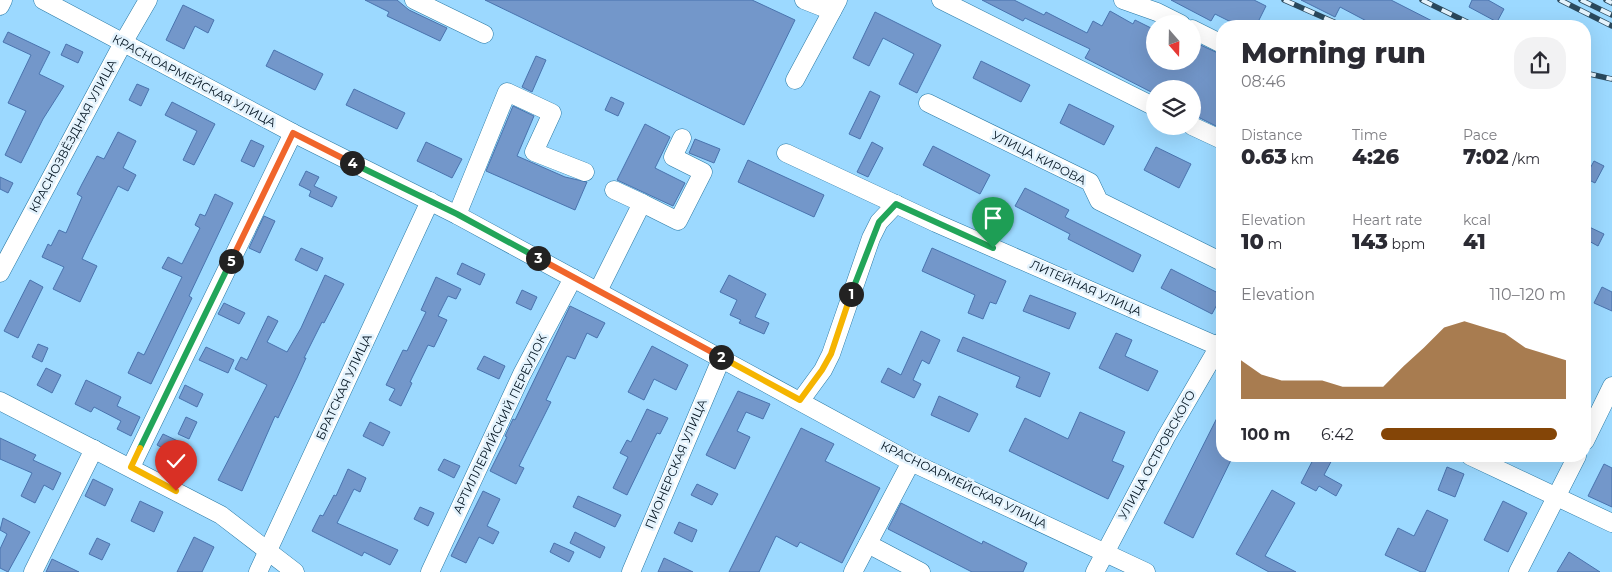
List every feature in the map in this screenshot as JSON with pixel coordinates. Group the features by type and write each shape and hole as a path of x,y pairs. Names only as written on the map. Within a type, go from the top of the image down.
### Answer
{"street":[{"path":"0,6 3,0"},
{"name":"КРАСНОАРМЕЙСКАЯ УЛИЦА","path":"43,0 293,133 457,214 722,357 911,462 1146,572"},
{"name":"КРАСНОЗВЁЗДНАЯ УЛИЦА","path":"0,273 148,0"},
{"path":"414,0 484,34"},
{"path":"796,80 835,6 804,0"},
{"path":"941,0 1146,102"},
{"path":"1123,0 1163,15"},
{"path":"1201,34 1216,41"},
{"path":"457,214 507,92 552,112 534,152 585,172"},
{"name":"УЛИЦА КИРОВА","path":"928,103 1090,182 1099,201 1216,259"},
{"path":"1201,130 1216,137"},
{"path":"131,467 293,133"},
{"path":"614,190 678,221 703,172 673,156 682,138"},
{"name":"ЛИТЕЙНАЯ УЛИЦА","path":"786,154 896,204 1216,343"},
{"name":"БРАТСКАЯ УЛИЦА","path":"258,572 430,201"},
{"path":"598,291 642,203"},
{"path":"800,400 831,354 858,273 879,222 896,204"},
{"name":"АРТИЛЛЕРИЙСКИЙ ПЕРЕУЛОК","path":"430,572 522,374 573,278"},
{"name":"УЛИЦА ОСТРОВСКОГО","path":"1095,572 1166,437 1216,353"},
{"name":"ПИОНЕРСКАЯ УЛИЦА","path":"631,572 722,357"},
{"path":"1591,429 1612,386"},
{"path":"0,401 221,515 295,572"},
{"path":"33,572 94,449"},
{"path":"853,572 911,462"},
{"path":"1483,462 1612,523"},
{"path":"1518,572 1574,462"},
{"path":"868,544 921,572"}],"building":[{"path":"365,0 397,0 409,10 447,28 440,41 387,16 389,12"},
{"path":"485,0 752,0 795,20 744,125"},
{"path":"982,0 1014,0 1044,15 1046,12 1087,33 1093,21 1102,26 1110,11 1133,24 1135,20 1146,26 1146,70 1201,70 1201,45 1216,52 1216,126 1201,118 1201,80 1146,80 1146,89 1085,58 1090,49 1025,18 1023,21"},
{"path":"1171,0 1254,0 1266,6 1259,20 1227,20 1215,14 1211,21"},
{"path":"1301,0 1391,0 1430,20 1365,20 1340,7 1335,17"},
{"path":"1472,0 1488,0 1504,9 1498,20 1493,20 1469,7"},
{"path":"183,5 214,20 208,33 195,26 184,49 166,40"},
{"path":"875,12 941,45 917,93 899,84 914,54 883,38 869,66 853,58"},
{"path":"8,32 50,52 39,74 64,86 43,119 21,163 5,155 26,111 8,103 31,55 3,42"},
{"path":"66,44 83,52 78,63 61,55"},
{"path":"274,50 323,74 315,90 266,66"},
{"path":"536,56 546,60 532,92 522,87"},
{"path":"981,61 1030,85 1021,102 973,78"},
{"path":"137,84 149,89 141,106 129,100"},
{"path":"354,89 405,113 397,129 346,105"},
{"path":"870,91 880,96 860,139 849,134"},
{"path":"611,97 624,103 618,116 605,110"},
{"path":"172,102 215,124 194,165 183,160 197,131 165,115"},
{"path":"1069,104 1114,126 1104,145 1060,123"},
{"path":"513,106 534,116 517,156 565,177 587,182 575,210 486,171"},
{"path":"645,124 670,137 655,168 685,183 673,206 617,180"},
{"path":"118,132 136,141 123,168 136,175 128,191 118,186 82,259 97,266 80,302 53,289 64,267 42,257 48,244 51,246 59,230 66,233 82,197 77,194 82,184 97,156 104,159"},
{"path":"695,139 720,149 714,163 689,153"},
{"path":"251,140 264,146 254,167 241,161"},
{"path":"426,142 462,159 452,178 417,161"},
{"path":"872,142 883,148 868,177 857,172"},
{"path":"933,146 990,175 980,194 923,165"},
{"path":"1156,147 1191,164 1179,188 1144,170"},
{"path":"748,160 824,195 814,217 738,182"},
{"path":"1594,161 1604,166 1595,183 1591,181 1591,167"},
{"path":"306,171 319,177 314,186 337,197 332,207 309,196 311,191 299,185"},
{"path":"0,177 13,183 8,193 0,189"},
{"path":"1025,188 1069,210 1065,217 1141,255 1133,272 1068,239 1070,234 1015,206"},
{"path":"215,194 233,203 189,296 192,298 151,384 128,373 138,352 144,355 182,277 162,268 168,257 182,264 200,228 195,225 200,214 205,216"},
{"path":"264,216 275,221 260,253 249,248"},
{"path":"1591,228 1604,234 1598,246 1591,242"},
{"path":"301,248 323,258 317,271 295,260"},
{"path":"932,248 1006,281 996,304 990,302 983,319 968,313 975,295 922,271"},
{"path":"462,263 485,274 480,285 457,274"},
{"path":"1171,269 1216,292 1216,306 1212,314 1161,288"},
{"path":"325,275 344,284 304,358 306,358 278,418 275,416 242,491 218,480 267,385 235,369 241,357 247,360 268,316 278,321 267,342 287,352 301,328"},
{"path":"729,275 766,294 755,317 769,323 764,334 739,323 741,320 730,315 737,300 720,292"},
{"path":"436,277 461,289 456,299 448,296 438,316 447,320 434,347 428,345 401,406 389,400 395,389 386,385 403,350 407,351 426,312 421,310"},
{"path":"30,280 43,287 18,338 4,331"},
{"path":"1602,287 1612,292 1612,311 1594,303"},
{"path":"522,290 537,297 531,310 516,303"},
{"path":"1030,295 1076,313 1069,329 1023,311"},
{"path":"224,303 245,313 239,324 218,314"},
{"path":"570,306 605,323 597,338 587,333 575,359 567,356 546,400 551,402 519,466 524,468 516,484 490,471 507,437 505,436 513,419 515,420"},
{"path":"921,331 940,340 929,364 922,360 913,380 921,384 914,398 881,382 888,368 901,375"},
{"path":"1116,333 1132,340 1125,356 1158,371 1148,391 1099,368"},
{"path":"963,337 1050,373 1040,397 1016,387 1020,377 957,351"},
{"path":"38,344 48,348 42,362 32,357"},
{"path":"652,346 688,365 676,390 654,379 644,400 628,392"},
{"path":"206,347 234,360 228,373 199,360"},
{"path":"484,356 505,366 499,379 477,369"},
{"path":"46,368 61,375 52,393 37,385"},
{"path":"86,380 121,397 117,406 140,417 131,436 117,429 121,421 94,407 91,412 75,404"},
{"path":"185,385 203,394 197,407 179,398"},
{"path":"738,391 770,404 763,419 746,412 737,431 750,437 735,469 706,455"},
{"path":"939,396 978,414 969,432 931,415"},
{"path":"647,409 668,418 660,434 657,433 627,495 613,488 628,457 620,453 627,440 631,442"},
{"path":"1080,412 1125,432 1112,461 1124,466 1108,499 1009,451 1025,418 1068,439"},
{"path":"186,417 197,422 189,439 178,434"},
{"path":"1216,420 1216,462 1230,462 1193,538 1164,523"},
{"path":"370,422 390,432 383,446 363,436"},
{"path":"801,428 834,444 825,461 880,488 842,563 800,542 797,547 776,536 759,572 729,572"},
{"path":"163,434 180,442 174,454 157,445"},
{"path":"0,438 36,455 33,460 61,473 53,490 44,485 35,503 21,496 32,473 0,459"},
{"path":"444,459 460,466 454,478 438,470"},
{"path":"1312,462 1331,462 1324,475 1342,485 1336,496 1319,486 1316,491 1301,483"},
{"path":"1604,464 1612,468 1612,507 1588,496"},
{"path":"1447,467 1464,474 1455,497 1438,490"},
{"path":"348,469 366,478 360,492 354,489 337,523 398,550 390,565 364,552 362,556 312,531 320,515 323,516 334,495 336,496"},
{"path":"93,479 113,489 105,506 85,496"},
{"path":"697,484 718,494 712,505 691,495"},
{"path":"1272,490 1295,503 1265,556 1296,572 1269,572 1236,554"},
{"path":"483,491 500,499 487,526 499,532 493,544 479,537 466,563 451,556"},
{"path":"578,496 621,515 615,527 573,507"},
{"path":"140,501 163,512 154,532 131,521"},
{"path":"1503,501 1527,513 1508,552 1484,540"},
{"path":"901,503 982,544 983,541 1027,563 1023,572 972,572 888,529"},
{"path":"420,507 434,513 428,526 414,519"},
{"path":"1427,510 1448,520 1425,572 1421,572 1385,555 1398,528 1414,536"},
{"path":"3,518 30,532 8,572 0,568 0,549 7,534 0,530"},
{"path":"679,522 697,530 692,542 674,533"},
{"path":"575,532 605,547 600,558 570,543"},
{"path":"194,537 214,547 202,572 177,572"},
{"path":"97,538 110,544 102,560 89,554"},
{"path":"554,543 574,552 569,562 550,552"},
{"path":"1569,552 1600,572 1557,572"},
{"path":"664,558 693,572 658,572"},
{"path":"52,559 79,572 46,572"}],"railway":[{"path":"1284,0 1329,20"},
{"path":"1422,0 1463,20"},
{"path":"1560,0 1612,26"},
{"path":"1581,0 1612,15"},
{"path":"1606,0 1612,3"},
{"path":"1591,74 1612,79"}],"route":[{"path":"176,491 131,467 293,133 457,214 800,400 831,354 858,273 872,238 879,222 896,204 993,248"}]}
